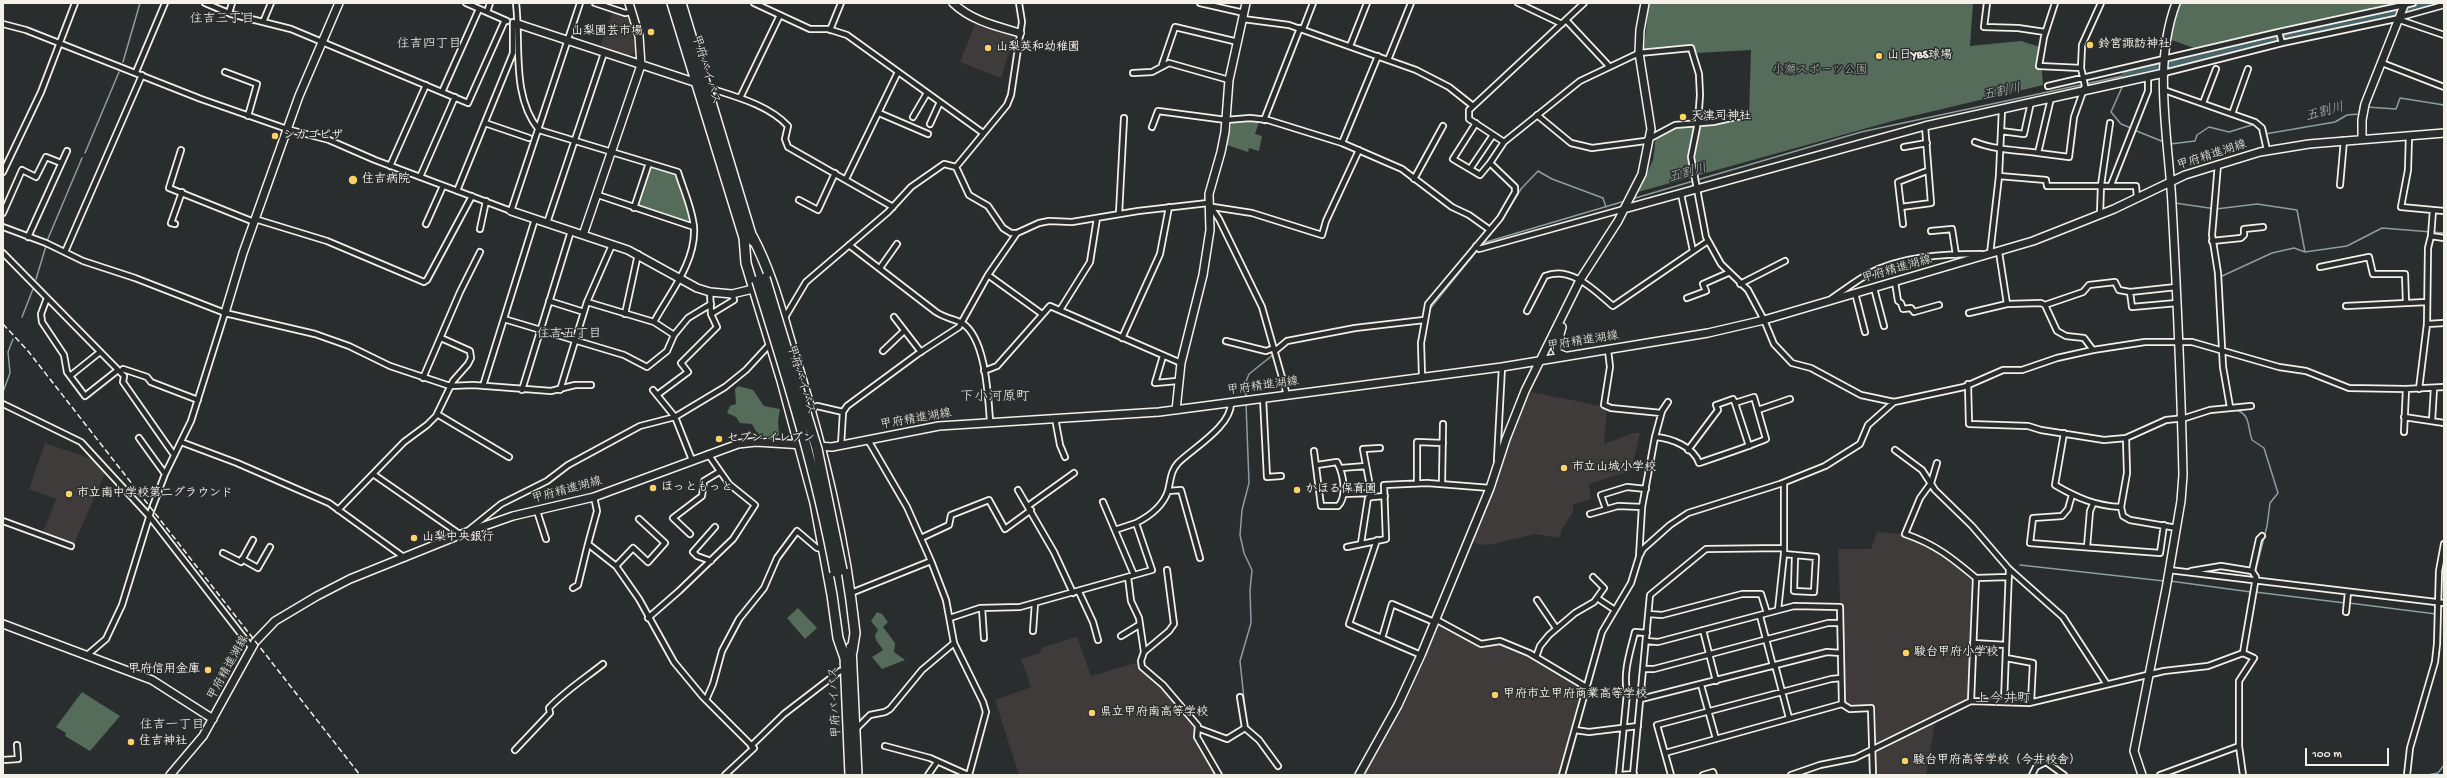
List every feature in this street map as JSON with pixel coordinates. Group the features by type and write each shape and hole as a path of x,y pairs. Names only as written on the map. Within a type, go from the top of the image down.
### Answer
{"highway":[{"name":"甲府バイパス","path":"672,3 696,83 748,237"},
{"name":"甲府バイパス","path":"681,3 706,86 748,237 759,283 817,449 852,652 857,728 857,775"},
{"path":"748,237 746,263 759,283 771,344 800,444 815,503 838,638 846,666"},
{"path":"748,237 765,262 784,320 821,446 836,508 851,593 855,632 852,652"},
{"name":"甲府バイパス","path":"838,571 846,666 850,775"}],"street":[{"path":"3,172 41,92 75,3"},
{"path":"136,72 165,3"},
{"path":"205,3 229,13 291,29 468,103 505,20"},
{"path":"229,13 232,3"},
{"path":"263,22 271,3"},
{"path":"86,656 106,639 122,607 165,474 181,442 198,400 254,221 287,129 322,41 339,3"},
{"path":"466,3 479,10 505,20 740,98 784,122 788,126 785,139 788,147 846,179 892,207"},
{"path":"487,12 490,3"},
{"path":"516,3 520,77 525,107 528,116 539,130 678,172 694,227 693,243 688,262 654,322"},
{"path":"511,211 580,3"},
{"path":"595,3 625,13 632,12"},
{"path":"583,235 598,195 641,65 639,36 629,3"},
{"path":"754,3 810,29 830,30 846,35 983,133"},
{"path":"830,30 841,3"},
{"path":"953,3 964,13 981,21 1020,33"},
{"path":"956,167 1007,104 1011,95 1022,22 1019,3"},
{"path":"1200,3 1243,16 1302,29 1432,76 1473,106"},
{"path":"1176,410 1177,381 1205,268 1210,230 1212,180 1222,152 1229,80 1246,3"},
{"path":"1264,120 1314,3"},
{"path":"1350,46 1367,3"},
{"path":"1388,60 1410,3"},
{"path":"1504,142 1469,118 1469,110 1584,3"},
{"path":"1359,775 1398,705 1421,655 1490,488 1506,439 1525,391 1580,280 1625,207 1642,174 1650,139 1651,117 1639,53 1640,30 1645,3"},
{"path":"1987,3 1984,27 2018,28 2045,32"},
{"path":"2054,3 2045,32 2039,66 2081,68"},
{"path":"1975,142 1991,149 2001,147 2069,157 2074,117 2084,89 2084,79 2081,68 2082,45 2101,3"},
{"path":"2142,775 2134,751 2150,675 2177,528 2183,475 2177,303 2171,182 2164,90 2167,30 2176,3"},
{"path":"1476,246 1479,249 1625,207 1681,194 1698,187 1925,126 2084,89 2120,83 2148,76 2164,66 2279,32 2413,3"},
{"path":"1522,4 1564,22 1608,66"},
{"path":"2362,138 2364,107 2405,5"},
{"path":"2048,86 2164,66 2282,43 2401,17 2444,5"},
{"path":"442,92 479,10"},
{"path":"740,98 780,15"},
{"path":"2401,17 2444,35"},
{"path":"457,191 513,52 516,23"},
{"path":"3,24 26,30 61,43 248,116 287,129 329,140 390,166 443,186 511,211 638,254 679,278 710,292 732,294 759,283"},
{"path":"1162,65 1174,27 1238,42"},
{"path":"2279,32 2282,43"},
{"path":"1476,123 1453,159 1480,175 1504,142 1580,81 1608,66 1639,53 1691,48 1699,74 1698,122 1691,157 1698,187 1703,225 1708,241 1728,273 1748,290 1764,320 1774,344 1792,363 1811,368 1861,395 1894,402 1968,384 2003,370 2022,370 2057,358 2093,350 2145,342 2192,342 2279,367 2306,371 2348,388 2419,389 2444,386"},
{"path":"547,223 604,52"},
{"path":"1342,143 1378,56"},
{"path":"1133,73 1152,72 1169,62 1229,80"},
{"path":"2382,64 2444,87"},
{"path":"2203,104 2216,68"},
{"path":"2232,114 2248,69"},
{"path":"225,72 257,84 248,116"},
{"path":"846,179 898,72"},
{"path":"65,252 142,75"},
{"path":"2111,185 2148,91 2148,76"},
{"path":"390,166 426,85"},
{"path":"2164,90 2255,122 2262,128 2267,150"},
{"path":"913,117 927,93"},
{"path":"420,177 454,97"},
{"path":"2038,153 2050,98"},
{"path":"930,124 940,102"},
{"path":"2001,131 2024,134 2031,102"},
{"path":"1828,301 1869,273 1930,256 1990,254 1999,176 2002,108"},
{"path":"1152,127 1158,111 1226,120 1250,118 1264,120 1342,143 1402,169 1452,207 1469,215 1490,230"},
{"path":"879,113 928,134"},
{"path":"1537,115 1571,143 1581,147 1603,148 1650,139 1675,125 1713,122 1745,115"},
{"path":"1119,214 1124,118"},
{"path":"485,123 528,138"},
{"path":"2100,214 2101,185 2110,123"},
{"path":"1414,179 1443,126"},
{"path":"1901,207 1931,203 1927,171 1927,143 1925,126"},
{"name":"甲府精進湖線","path":"170,775 203,736 214,719 251,647 275,621 317,596 350,579 464,533 513,516 594,498 738,444 756,442 821,446 841,445 939,426 990,421 1176,410 1422,376 1502,367 1708,333 1764,320 1999,252 2057,233 2171,182 2218,164 2267,150 2362,138 2444,133"},
{"path":"1470,169 1493,135"},
{"path":"2409,135 2408,170 2401,208 2444,211"},
{"path":"2340,185 2344,140"},
{"path":"1904,147 1927,143"},
{"path":"181,150 169,188 254,221 327,241 424,282 448,244 472,196"},
{"path":"956,167 969,195 988,206 1007,232 1017,233 1039,223 1072,222 1169,207 1210,205 1252,213 1322,235 1326,221 1359,150"},
{"path":"28,237 66,151"},
{"path":"3,213 22,170 36,176 46,157 61,163"},
{"path":"634,208 649,163"},
{"path":"1422,376 1421,343 1428,304 1490,230 1515,192 1515,187 1490,163"},
{"path":"784,320 806,282 892,207 912,187 939,166 944,164 956,167"},
{"path":"2218,164 2212,241 2218,273 2222,351 2230,407"},
{"path":"1903,224 1898,182 1927,171"},
{"path":"799,200 818,210 835,173"},
{"path":"1999,176 2046,180 2047,186 2136,186 2137,198"},
{"path":"426,224 443,186"},
{"path":"175,224 171,223 182,192"},
{"path":"1681,194 1693,251"},
{"path":"598,195 694,227"},
{"path":"480,229 486,201"},
{"path":"1210,205 1262,307 1287,395"},
{"path":"1122,338 1160,254 1169,207"},
{"path":"2419,389 2427,324 2431,236 2434,210"},
{"path":"1060,310 1090,262 1096,218"},
{"path":"483,386 535,219"},
{"path":"3,227 225,313 324,337 350,346 390,366 450,386 483,386 552,391 575,385 591,385"},
{"path":"2212,241 2241,238 2244,235 2244,229 2263,228"},
{"path":"1931,231 1952,229 1956,254"},
{"path":"522,390 571,231"},
{"path":"841,445 843,412 857,397 959,327 988,275 1017,233"},
{"path":"2431,236 2444,238"},
{"path":"1527,311 1545,276 1556,274 1580,280 1613,306 1708,241"},
{"path":"880,268 897,244"},
{"path":"560,390 587,302 612,245"},
{"path":"849,245 868,261 880,268 941,315 962,323 975,339 980,349 990,421"},
{"path":"423,378 460,292 480,252"},
{"path":"1999,252 2007,304"},
{"path":"3,253 124,376 123,382 174,455"},
{"path":"625,314 638,254"},
{"path":"2320,267 2368,257 2373,274 2405,274 2406,303"},
{"path":"1740,284 1785,261"},
{"path":"1687,298 1706,291 1703,284 1728,273"},
{"path":"988,275 1042,314"},
{"path":"1895,282 1898,301 1901,302 1903,309 1911,308 1914,312 1939,305"},
{"path":"2045,306 2083,292 2089,285 2115,282 2119,290 2130,292 2176,287"},
{"path":"1874,288 1884,326"},
{"path":"658,395 688,372 681,363 717,327 711,314 710,292"},
{"path":"2130,292 2132,307 2177,303"},
{"path":"1856,293 1865,332"},
{"path":"711,314 734,300 732,294"},
{"path":"47,298 40,318 64,355 67,372 85,396 123,369 147,377 151,382 198,400"},
{"path":"549,301 584,312"},
{"path":"587,302 654,322 674,335"},
{"path":"2346,306 2427,302"},
{"path":"1969,313 2007,304 2041,303 2045,306 2057,331 2066,336 2084,338 2093,350"},
{"path":"504,319 624,356 647,367 667,351 674,335 694,312 711,304"},
{"path":"984,371 997,366 1050,306 1181,363"},
{"path":"894,317 921,352"},
{"path":"1562,319 1562,329 1556,349 1558,353 1565,356"},
{"path":"1226,341 1266,351 1275,349 1287,341 1355,328 1424,320"},
{"path":"2427,324 2444,323"},
{"path":"882,351 904,331"},
{"path":"338,510 404,442 427,425 437,414 450,386 468,364 471,354 470,351 441,338"},
{"path":"373,474 464,533 501,504 547,481 568,465 640,426 675,417 725,387 746,370 771,344"},
{"path":"1608,350 1610,366 1604,405 1611,408 1661,413"},
{"path":"70,376 100,352"},
{"path":"1163,356 1155,383 1177,381"},
{"path":"1497,466 1497,437 1502,367"},
{"path":"1968,384 1970,424 2028,426 2041,430 2104,440 2126,438 2166,420 2181,419 2210,410 2251,406"},
{"path":"2432,421 2434,388"},
{"path":"2404,432 2406,389"},
{"path":"653,390 675,417 692,460"},
{"path":"1655,437 1670,438 1697,456 1699,463 1766,439 1754,397 1735,403"},
{"path":"1263,398 1267,477 1281,476"},
{"path":"1688,450 1718,410 1716,405 1733,399 1749,446"},
{"path":"1758,410 1790,399"},
{"path":"1115,530 1136,523 1148,516 1160,506 1168,491 1168,480 1178,464 1224,421 1232,407 1231,402"},
{"path":"1639,557 1642,507 1655,437 1661,413 1668,402"},
{"path":"1562,775 1602,632 1631,583 1643,549 1664,530 1688,513 1784,483 1825,466 1860,444 1868,425 1894,402"},
{"path":"3,404 81,442 150,517 251,647"},
{"path":"811,409 817,406 843,412"},
{"path":"437,414 509,457"},
{"path":"2404,417 2444,423"},
{"path":"1055,418 1060,445 1065,457"},
{"path":"1442,483 1443,424"},
{"path":"2064,433 2055,486 2093,504 2121,507"},
{"path":"1497,437 1506,439"},
{"path":"138,438 165,474"},
{"path":"2126,438 2127,473 2121,507 2123,516 2130,520 2177,528"},
{"path":"868,440 907,507 931,561 946,600 954,643 983,702 986,712 968,775 937,762 885,746"},
{"path":"181,442 237,463 329,503 405,558"},
{"path":"1417,483 1417,442 1443,443"},
{"path":"1361,543 1368,498 1371,495 1363,449 1380,448"},
{"path":"1895,450 1922,470 1935,490 1972,526 2009,569 2063,617 2106,683"},
{"path":"1314,451 1317,465 1321,506 1338,506 1344,494 1341,468 1337,462 1317,465"},
{"path":"648,618 733,539 755,505 729,484 719,472 708,454"},
{"path":"1937,463 1931,483 1920,498 1905,534 1927,542 1942,550 1976,578 2009,577"},
{"path":"1341,468 1366,466"},
{"path":"690,534 673,518 702,496 704,481 719,472"},
{"path":"1028,506 1074,473"},
{"path":"1347,547 1386,538 1384,485 1442,483 1490,488"},
{"path":"1778,610 1784,551 1784,483"},
{"path":"1606,509 1601,495 1627,487 1646,490"},
{"path":"1018,490 1031,510 1072,593"},
{"path":"1168,491 1181,490 1200,558"},
{"path":"1344,494 1385,496"},
{"path":"2072,495 2068,509 2062,516 2033,518 2030,543 2160,553 2164,525"},
{"path":"573,588 578,585 597,511 594,498"},
{"path":"921,538 948,525 951,516 989,500 1005,529 1031,510"},
{"path":"1103,502 1134,575"},
{"path":"2087,547 2090,511 2093,504"},
{"path":"1590,514 1618,506 1642,507"},
{"path":"536,511 546,539"},
{"path":"616,566 633,548 648,562 665,542 640,519"},
{"path":"3,522 71,546"},
{"path":"950,618 982,608 1020,607 1079,592 1152,570 1136,523"},
{"path":"711,561 697,556 693,552 715,527"},
{"path":"706,700 713,684 722,651 739,619 764,588 782,550 797,531 817,548 824,549"},
{"path":"2244,653 2256,577 2252,571 2259,539 2262,536"},
{"path":"223,552 241,562 253,540"},
{"path":"1377,540 1349,624 1421,655"},
{"path":"588,544 616,566 639,599 648,618 674,662 706,700 754,748 724,775"},
{"path":"2407,775 2410,748 2435,662 2438,605 2444,544"},
{"path":"242,559 258,568 270,547"},
{"path":"1647,633 1635,632 1624,681 1627,693 1620,775 1634,775 1643,669 1650,614 1650,594 1706,549 1784,551 1795,555 1816,557 1814,592 1794,591 1795,555"},
{"path":"851,593 931,561"},
{"path":"2169,573 2221,566 2252,571"},
{"path":"2004,702 2009,569"},
{"path":"1167,570 1174,624 1169,631 1144,652 1142,656 1142,667 1162,686 1198,726 1196,737 1219,775"},
{"path":"2184,572 2255,583 2438,605 2444,603"},
{"path":"1128,577 1131,601 1138,618 1144,652"},
{"path":"1536,657 1540,646 1556,628 1598,598 1604,588 1593,577"},
{"path":"1971,701 1976,578"},
{"path":"1079,592 1093,622 1098,640"},
{"path":"1650,614 1662,615 1742,594 1761,594 1767,613"},
{"path":"2346,612 2348,594"},
{"path":"1598,598 1615,610"},
{"path":"1537,600 1556,628"},
{"path":"1032,631 1035,603"},
{"path":"1382,638 1392,604 1435,620 1481,644 1500,641 1536,657 1586,687"},
{"path":"1646,641 1658,642 1794,606 1840,607 1842,704"},
{"path":"982,608 984,638"},
{"path":"1760,616 1789,718"},
{"path":"1643,669 1654,670 1828,623 1840,624"},
{"path":"3,624 152,680 214,719"},
{"path":"1121,636 1139,625"},
{"path":"1703,630 1716,681"},
{"path":"857,728 870,715 885,712 890,709 922,670 954,643"},
{"path":"1973,643 2006,645"},
{"path":"1641,699 1827,652 1841,653"},
{"path":"1791,775 1804,773 1855,758 1872,751 1971,701 2030,702 2106,683 2150,675 2164,670 2208,666 2244,653 2254,658 2239,681 2239,746 2243,775"},
{"path":"2006,658 2033,663 2030,702"},
{"path":"515,750 550,713 549,708 566,690 573,688 603,664"},
{"path":"751,746 799,702 846,666"},
{"path":"1672,775 1657,725 1831,679 1841,678"},
{"path":"1701,685 1716,739"},
{"path":"1240,697 1244,728 1259,740 1278,766"},
{"path":"1665,753 1842,704 1850,709 1871,708 1873,775"},
{"path":"1575,730 1589,732 1638,726"},
{"path":"1200,729 1226,739 1244,728"},
{"path":"3,760 18,759 18,744"},
{"path":"2160,775 2239,746"},
{"path":"928,775 937,762"},
{"path":"2032,775 2036,767 2046,762 2064,775"},
{"path":"1703,775 1713,772 1714,775"}],"shaded area":[{"path":"613,10 628,15 636,52 629,56 600,47"},
{"name":"山梨英和幼稚園","path":"976,22 1015,34 1001,78 960,62"},
{"name":"市立山城小学校","path":"1525,391 1607,407 1604,444 1633,433 1640,433 1631,471 1589,484 1591,499 1573,504 1573,512 1561,531 1560,538 1535,534 1488,545 1469,541"},
{"name":"市立南中学校第二グラウンド","path":"45,443 98,461 106,471 73,546 42,535 56,499 29,489"},
{"name":"駿台甲府小学校","path":"1877,532 1905,534 1943,553 1974,582 1969,698 1876,746 1876,710 1871,704 1848,706 1844,702 1838,549 1871,549"},
{"name":"甲府市立甲府商業高等学校","path":"1440,624 1480,646 1504,644 1535,658 1581,686 1582,688 1558,775 1364,775 1406,701"},
{"name":"県立甲府南高等学校","path":"1077,637 1091,676 1139,662 1139,666 1160,686 1196,727 1193,733 1217,775 1019,775 995,700 1031,687 1021,659 1042,652 1041,648"},
{"path":"1935,722 1926,775 1876,775 1876,751"}],"green space":[{"name":"小瀬スポーツ公園","path":"1649,3 1973,3 1970,46 2021,41 2040,47 2043,85 1896,120 1638,192 1653,160 1656,136 1677,127 1728,123 1749,116 1751,50 1696,53 1692,46 1644,49"},
{"path":"2179,3 2405,3 2202,51 2169,39"},
{"path":"1251,120 1259,122 1255,134 1262,136 1259,151 1249,148 1248,152 1227,145 1232,122"},
{"path":"652,167 676,173 690,220 687,222 639,207 637,203 650,168"},
{"path":"738,386 753,390 764,406 780,409 778,421 779,435 773,439 763,436 756,431 752,424 740,423 736,417 727,413 730,406 736,404 735,389"},
{"path":"798,608 817,628 805,639 787,618"},
{"path":"877,612 882,614 888,622 883,627 895,643 894,652 905,660 882,669 872,657 883,650 876,640 875,635 878,630 871,621"},
{"path":"82,692 120,716 90,751 65,736 66,733 56,727"}],"waterway":[{"path":"123,62 140,3"},
{"path":"1412,7 1413,3"},
{"path":"2127,75 2436,3"},
{"path":"85,153 119,72"},
{"name":"五割川","path":"1632,199 1861,132 2127,75 2126,78"},
{"name":"五割川","path":"2123,85 2111,112 2121,124 2131,128"},
{"name":"五割川","path":"2366,107 2396,109 2400,98 2444,105"},
{"name":"五割川","path":"2265,134 2335,122 2347,115 2359,114 2360,106 2363,106"},
{"name":"五割川","path":"2170,144 2195,141 2197,135 2209,127 2229,132 2255,124"},
{"name":"五割川","path":"2134,130 2164,142"},
{"path":"47,241 82,158"},
{"path":"1429,310 1502,220 1521,189 1538,171 1552,179 1603,198 1606,207"},
{"name":"五割川","path":"1483,243 1625,201"},
{"name":"五割川","path":"2175,203 2216,209 2257,204 2297,210 2305,252"},
{"name":"五割川","path":"2220,277 2272,253 2294,248 2305,252 2347,246 2382,228 2444,233"},
{"path":"36,279 46,246"},
{"path":"22,317 33,289"},
{"path":"3,392 10,373 8,352 13,339"},
{"path":"1246,397 1245,384 1249,374 1288,343 1312,339"},
{"path":"1246,403 1249,483 1242,510 1240,535 1244,553 1252,570 1250,590 1251,623 1240,661 1246,718"},
{"path":"2237,410 2247,418 2252,440 2264,448 2278,493 2270,503 2267,526 2255,573"},
{"path":"2020,565 2164,581"},
{"path":"2170,581 2251,592"},
{"path":"2251,592 2253,583"},
{"path":"2255,592 2345,603"},
{"path":"2349,603 2436,614"},
{"path":"1246,724 1269,749"},
{"path":"2428,775 2438,773 2444,765"}],"railway":[{"path":"3,324 28,351 360,775"}],"place":[{"name":"山梨園芸市場","path":"651,32"},
{"name":"鈴宮諏訪神社","path":"2090,45"},
{"name":"山梨英和幼稚園","path":"988,48"},
{"name":"山日YBS球場","path":"1879,56"},
{"name":"天津司神社","path":"1683,117"},
{"name":"シカゴピザ","path":"275,136"},
{"name":"住吉病院","path":"353,180"},
{"name":"セブン-イレブン","path":"719,439"},
{"name":"市立山城小学校","path":"1564,468"},
{"name":"ほっともっと","path":"653,488"},
{"name":"かほる保育園","path":"1297,490"},
{"name":"市立南中学校第二グラウンド","path":"69,494"},
{"name":"山梨中央銀行","path":"414,538"},
{"name":"駿台甲府小学校","path":"1906,653"},
{"name":"甲府信用金庫","path":"208,670"},
{"name":"甲府市立甲府商業高等学校","path":"1495,695"},
{"name":"県立甲府南高等学校","path":"1092,713"},
{"name":"住吉神社","path":"131,742"},
{"name":"駿台甲府高等学校（今井校舎）","path":"1905,761"}],"district":[{"name":"住吉三丁目","path":"222,20"},
{"name":"住吉四丁目","path":"429,45"},
{"name":"住吉五丁目","path":"569,335"},
{"name":"下小河原町","path":"995,398"},
{"name":"上今井町","path":"2003,700"},
{"name":"住吉一丁目","path":"172,726"}]}
